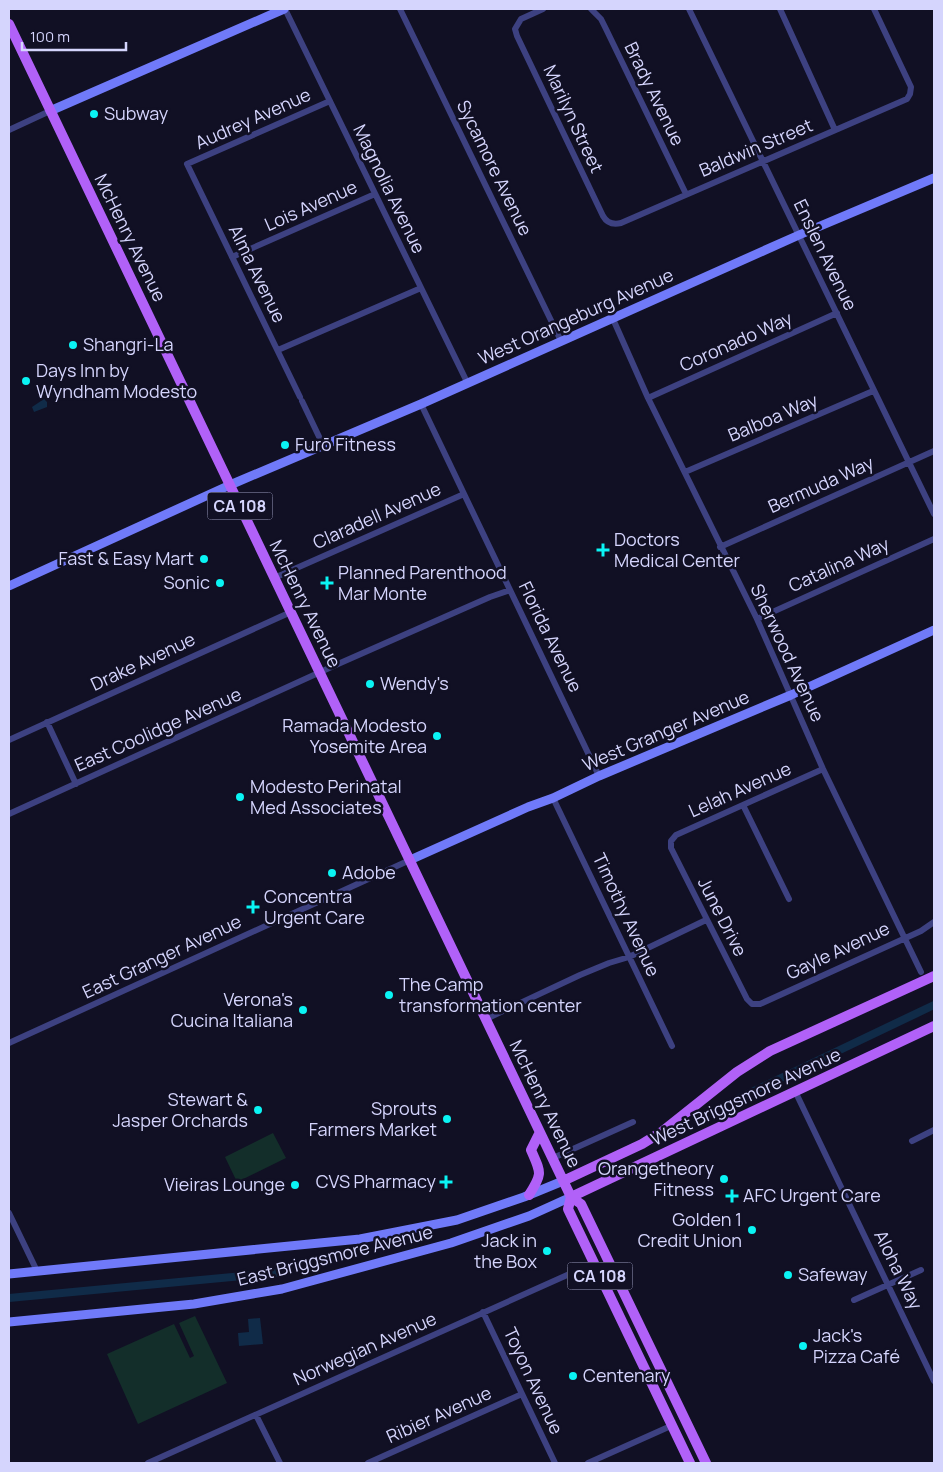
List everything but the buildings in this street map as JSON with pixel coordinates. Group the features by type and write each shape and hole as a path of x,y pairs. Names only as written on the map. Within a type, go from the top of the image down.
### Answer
{"main road":[{"name":"McHenry Avenue","path":"9,24 564,1181 571,1198 568,1209 690,1463"},
{"name":"West Briggsmore Avenue","path":"564,1181 642,1144 663,1131 737,1072 770,1051 934,976"},
{"name":"West Briggsmore Avenue","path":"571,1198 934,1026"},
{"path":"529,1195 539,1180 540,1170 531,1150 540,1132"},
{"name":"McHenry Avenue","path":"571,1198 582,1204 706,1463"}],"street":[{"name":"Magnolia Avenue","path":"284,9 467,382"},
{"path":"9,130 284,9"},
{"name":"Sycamore Avenue","path":"400,9 561,341"},
{"name":"Marilyn Street","path":"543,9 524,17 516,25 516,32 603,216 610,223"},
{"name":"Brady Avenue","path":"591,9 601,19 686,194"},
{"name":"Enslen Avenue","path":"689,9 934,514"},
{"path":"780,9 835,130"},
{"name":"Baldwin Street","path":"610,223 621,223 904,101 910,94 910,84 874,9"},
{"name":"Audrey Avenue","path":"187,164 330,101"},
{"name":"Alma Avenue","path":"187,164 324,445"},
{"name":"West Orangeburg Avenue","path":"9,586 230,486 421,404 799,235 934,178"},
{"name":"Lois Avenue","path":"232,257 375,194"},
{"path":"278,350 421,288"},
{"name":"Coronado Way","path":"648,398 837,313"},
{"name":"Sherwood Avenue","path":"613,319 648,398 757,619 823,769 921,972"},
{"name":"Balboa Way","path":"684,472 873,391"},
{"name":"Florida Avenue","path":"421,404 599,776"},
{"name":"Bermuda Way","path":"720,547 934,451"},
{"name":"Claradell Avenue","path":"274,578 464,494"},
{"name":"Catalina Way","path":"757,619 934,540"},
{"name":"East Coolidge Avenue","path":"9,814 320,673 490,597 510,590"},
{"name":"Drake Avenue","path":"9,740 290,612"},
{"name":"West Granger Avenue","path":"410,860 599,776 791,695 934,630"},
{"path":"47,722 76,784"},
{"name":"Lelah Avenue","path":"671,841 676,835 823,769"},
{"name":"Timothy Avenue","path":"553,798 672,1046"},
{"path":"743,805 788,898"},
{"name":"June Drive","path":"671,841 671,848 706,920 747,999 752,1004"},
{"name":"East Granger Avenue","path":"9,1043 410,860"},
{"path":"486,1019 552,987 609,963 629,957 706,920"},
{"name":"Gayle Avenue","path":"752,1004 760,1004 921,931 934,922"},
{"name":"Aloha Way","path":"795,1091 934,1381"},
{"path":"552,1158 633,1122"},
{"path":"912,1141 934,1130"},
{"name":"East Briggsmore Avenue","path":"9,1274 360,1239 457,1220 564,1181"},
{"name":"East Briggsmore Avenue","path":"9,1322 194,1304 282,1289 473,1236 571,1198"},
{"path":"9,1213 37,1271"},
{"name":"Norwegian Avenue","path":"148,1463 594,1262"},
{"path":"854,1300 921,1270"},
{"name":"Toyon Avenue","path":"483,1312 555,1463"},
{"name":"Ribier Avenue","path":"368,1463 522,1394"},
{"path":"256,1415 280,1463"},
{"path":"588,1463 673,1425"}],"green space":[{"path":"273,1133 286,1158 237,1182 225,1157"},
{"path":"195,1316 227,1383 138,1424 107,1354 174,1324 190,1358 194,1356 179,1323"}],"water":[{"path":"44,399 47,402 47,407 34,412 32,407"},
{"path":"260,1318 263,1344 239,1346 238,1333 249,1332 248,1319"}],"waterway":[{"path":"737,1099 934,1005"},
{"path":"9,1298 285,1272"}],"place":[{"name":"Subway","path":"94,114"},
{"name":"Shangri-La","path":"73,345"},
{"name":"Days Inn by Wyndham Modesto","path":"26,381"},
{"name":"Furō Fitness","path":"285,445"},
{"name":"Doctors Medical Center","path":"603,550"},
{"name":"Fast & Easy Mart","path":"204,559"},
{"name":"Sonic","path":"220,583"},
{"name":"Planned Parenthood Mar Monte","path":"327,583"},
{"name":"Wendy's","path":"370,684"},
{"name":"Ramada Modesto Yosemite Area","path":"437,736"},
{"name":"Modesto Perinatal Med Associates","path":"240,797"},
{"name":"Adobe","path":"332,873"},
{"name":"Concentra Urgent Care","path":"253,907"},
{"name":"The Camp transformation center","path":"389,995"},
{"name":"Verona's Cucina Italiana","path":"303,1010"},
{"name":"Stewart & Jasper Orchards","path":"258,1110"},
{"name":"Sprouts Farmers Market","path":"447,1119"},
{"name":"Orangetheory Fitness","path":"724,1179"},
{"name":"CVS Pharmacy","path":"446,1182"},
{"name":"Vieiras Lounge","path":"295,1185"},
{"name":"AFC Urgent Care","path":"732,1196"},
{"name":"Golden 1 Credit Union","path":"752,1230"},
{"name":"Jack in the Box","path":"547,1251"},
{"name":"Safeway","path":"788,1275"},
{"name":"Jack's Pizza Café","path":"803,1346"},
{"name":"Centenary","path":"573,1376"}]}
